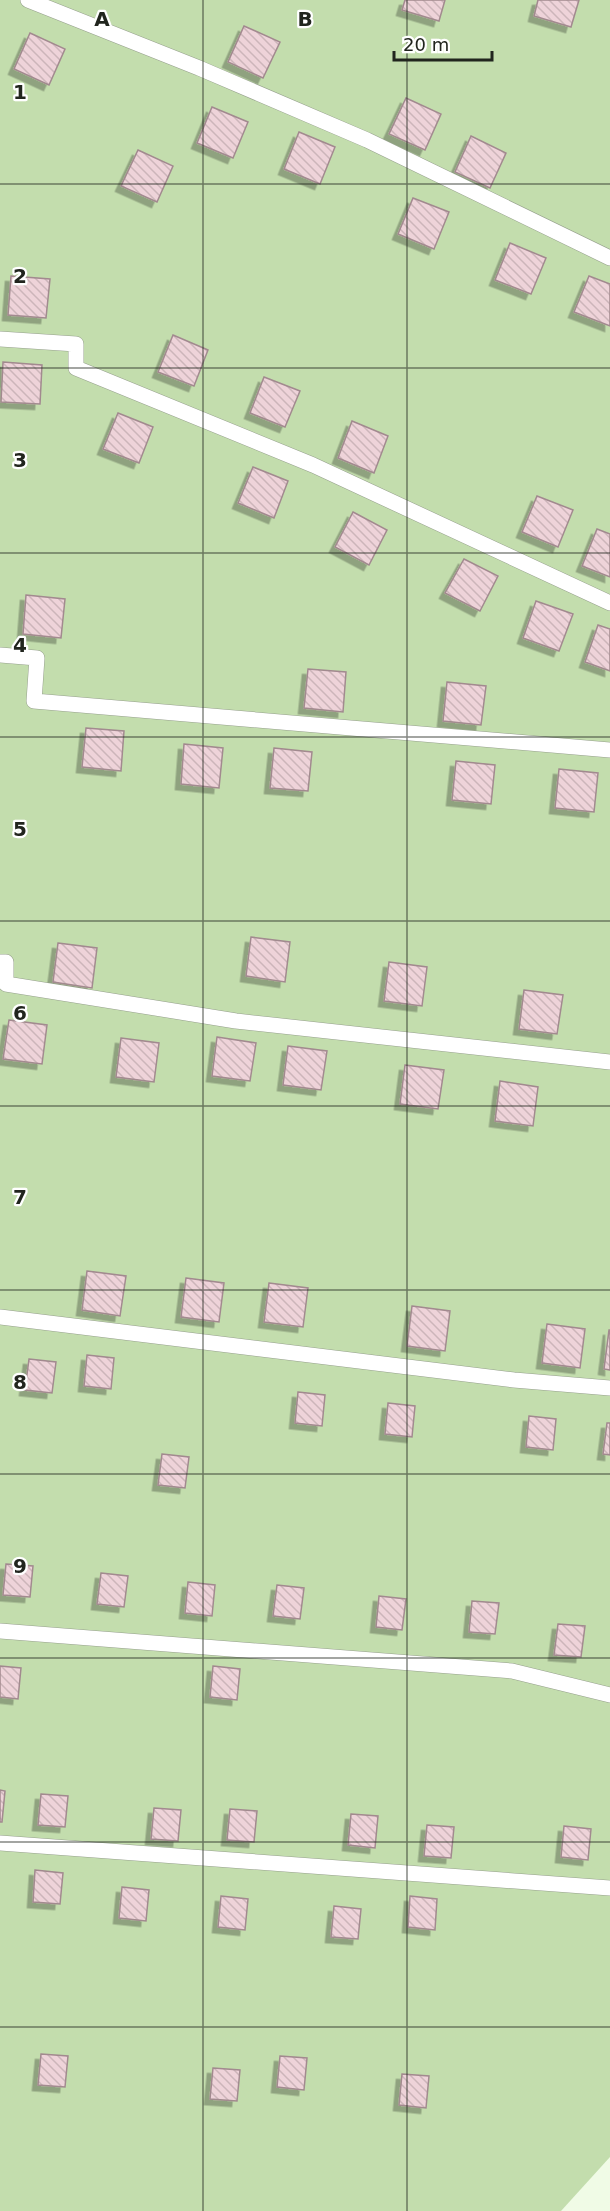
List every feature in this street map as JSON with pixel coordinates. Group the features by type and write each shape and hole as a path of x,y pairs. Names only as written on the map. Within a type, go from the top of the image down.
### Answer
{"lane":[{"path":"28,0 199,68 357,135 610,258"},
{"path":"0,339 76,344 76,368 313,465 610,603"},
{"path":"0,655 37,658 34,701 610,750"},
{"path":"0,962 6,962 6,984 236,1021 610,1062"},
{"path":"0,1317 502,1379 610,1388"},
{"path":"0,1631 512,1671 610,1695"},
{"path":"0,1843 610,1888"}],"green space":[{"path":"0,0 610,0 610,2157 561,2211 0,2211"}],"building":[{"path":"405,0 445,0 439,21 402,10"},
{"path":"538,0 579,0 571,27 534,16"},
{"path":"244,26 280,42 263,78 228,62"},
{"path":"30,33 65,49 49,85 14,69"},
{"path":"406,98 441,114 425,150 389,134"},
{"path":"212,107 248,122 233,158 197,143"},
{"path":"299,132 335,147 320,184 284,169"},
{"path":"471,136 506,153 490,188 455,172"},
{"path":"138,150 173,166 157,202 121,186"},
{"path":"413,198 449,212 434,249 398,234"},
{"path":"510,243 546,258 531,294 495,280"},
{"path":"11,276 50,279 46,318 8,315"},
{"path":"589,276 610,284 610,326 574,312"},
{"path":"173,335 208,350 194,386 158,372"},
{"path":"3,362 42,365 40,404 1,402"},
{"path":"264,377 300,391 285,427 250,413"},
{"path":"118,413 153,427 139,463 103,449"},
{"path":"352,421 388,436 374,473 338,458"},
{"path":"253,467 288,481 274,518 238,503"},
{"path":"537,496 573,510 558,547 522,532"},
{"path":"353,512 387,530 369,565 335,547"},
{"path":"597,529 610,534 610,577 582,566"},
{"path":"464,559 498,576 480,611 445,593"},
{"path":"26,595 65,599 61,638 23,634"},
{"path":"536,601 573,614 559,651 523,638"},
{"path":"598,625 610,629 610,671 585,662"},
{"path":"308,669 346,672 343,712 304,708"},
{"path":"447,682 486,686 481,725 443,721"},
{"path":"86,728 124,731 121,771 82,767"},
{"path":"184,744 223,748 219,788 181,784"},
{"path":"274,748 312,752 308,791 270,788"},
{"path":"456,761 495,765 491,804 452,800"},
{"path":"559,769 598,773 594,812 555,808"},
{"path":"251,937 290,942 285,982 246,976"},
{"path":"58,943 97,948 92,988 53,982"},
{"path":"389,962 427,967 422,1006 384,1001"},
{"path":"524,990 563,995 557,1034 519,1029"},
{"path":"9,1020 47,1025 42,1064 3,1059"},
{"path":"217,1037 256,1043 250,1081 212,1076"},
{"path":"121,1038 159,1043 154,1082 116,1077"},
{"path":"288,1046 327,1051 321,1090 283,1085"},
{"path":"405,1065 444,1070 438,1109 400,1104"},
{"path":"500,1081 538,1087 533,1126 495,1121"},
{"path":"87,1271 126,1276 120,1316 82,1310"},
{"path":"186,1278 224,1283 219,1322 181,1317"},
{"path":"269,1283 308,1288 303,1327 264,1322"},
{"path":"412,1306 450,1311 445,1351 407,1346"},
{"path":"547,1324 585,1329 580,1368 542,1363"},
{"path":"610,1330 610,1370 604,1369"},
{"path":"87,1355 114,1358 111,1389 84,1386"},
{"path":"29,1359 56,1362 52,1393 25,1390"},
{"path":"298,1392 325,1395 322,1426 295,1423"},
{"path":"388,1403 415,1406 412,1437 385,1434"},
{"path":"529,1416 556,1419 553,1450 526,1447"},
{"path":"607,1423 610,1423 610,1455 603,1454"},
{"path":"162,1454 189,1457 185,1488 158,1485"},
{"path":"6,1564 33,1566 30,1597 3,1595"},
{"path":"101,1573 128,1576 124,1607 97,1604"},
{"path":"188,1582 215,1585 212,1616 185,1613"},
{"path":"277,1585 304,1588 300,1619 273,1616"},
{"path":"379,1596 406,1599 402,1630 376,1627"},
{"path":"472,1601 499,1603 495,1634 469,1632"},
{"path":"558,1624 585,1626 581,1657 554,1655"},
{"path":"0,1666 21,1668 18,1699 0,1697"},
{"path":"213,1666 240,1669 237,1700 210,1697"},
{"path":"0,1790 5,1791 2,1822 0,1822"},
{"path":"41,1794 68,1796 65,1827 38,1825"},
{"path":"154,1808 181,1810 178,1841 151,1839"},
{"path":"230,1809 257,1811 254,1842 227,1840"},
{"path":"351,1814 378,1816 375,1848 348,1845"},
{"path":"427,1825 454,1827 451,1858 424,1856"},
{"path":"564,1826 591,1829 588,1860 561,1857"},
{"path":"35,1870 63,1873 60,1904 33,1902"},
{"path":"122,1887 149,1890 146,1921 119,1918"},
{"path":"221,1896 248,1899 245,1930 218,1927"},
{"path":"410,1896 437,1899 435,1930 408,1927"},
{"path":"334,1906 361,1909 358,1939 331,1937"},
{"path":"41,2054 68,2056 65,2087 38,2085"},
{"path":"280,2056 307,2058 304,2090 277,2087"},
{"path":"213,2068 240,2070 237,2101 210,2099"},
{"path":"402,2074 429,2076 426,2108 399,2105"}]}
